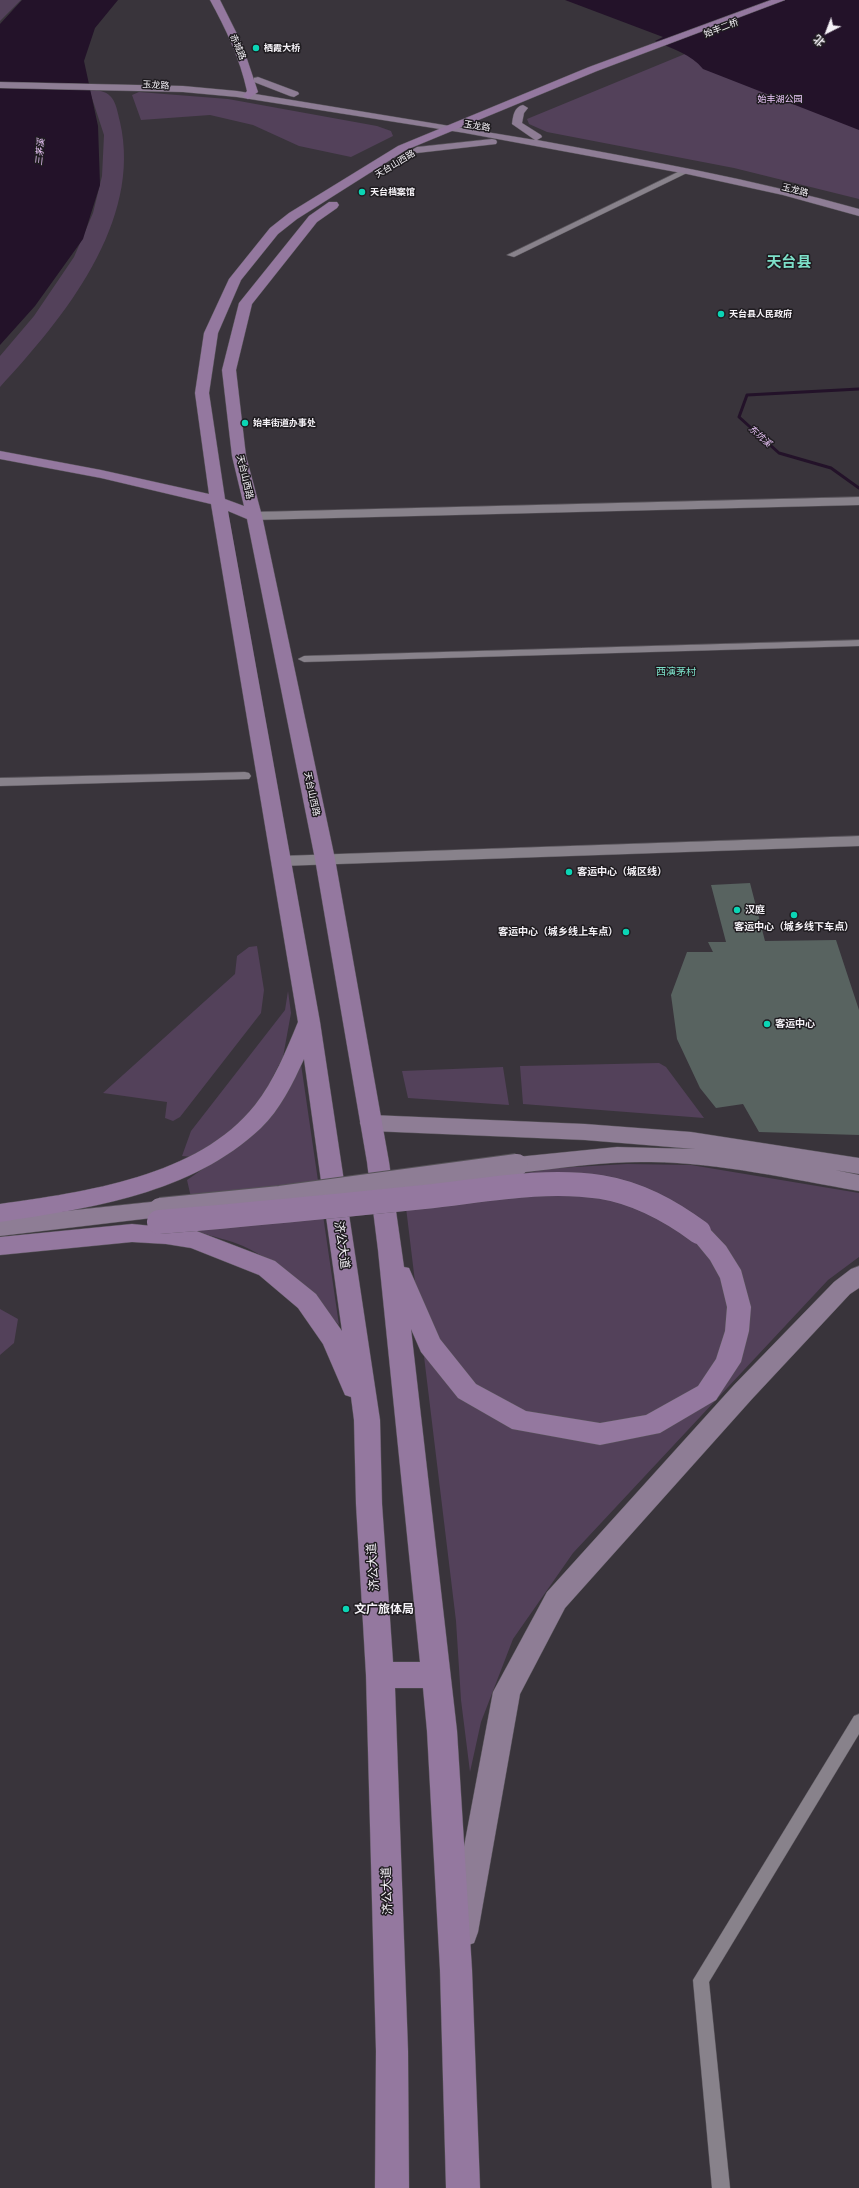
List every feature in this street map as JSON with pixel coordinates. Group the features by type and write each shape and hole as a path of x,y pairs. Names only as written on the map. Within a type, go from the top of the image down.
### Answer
{"main road":[{"name":"赤城路","path":"215,0 230,28 242,78 255,94"},
{"name":"赤城路","path":"226,0 239,26 258,80 255,94"},
{"name":"始丰二桥","path":"642,55 784,1"},
{"name":"天台山西路","path":"309,1022 219,506 203,400 211,333 235,279 274,231 321,198 402,148 449,128 477,126 610,74 642,55"},
{"name":"天台山西路","path":"371,1123 325,859 254,516 240,456 229,370 246,303 313,219 370,179 417,150 463,127 593,69 642,55"},
{"path":"209,87 242,78"},
{"path":"258,80 286,92 317,101"},
{"path":"0,82 91,84"},
{"path":"0,85 91,84"},
{"name":"玉龙路","path":"91,84 209,87 449,128"},
{"name":"玉龙路","path":"91,84 255,94 317,101 706,169 859,207"},
{"path":"523,108 519,113 517,124 536,139"},
{"path":"335,109 400,126 408,131 410,138 402,148"},
{"name":"玉龙路","path":"477,126 785,192 859,213"},
{"path":"417,150 483,142 536,139"},
{"path":"225,302 246,303"},
{"path":"203,400 232,398"},
{"path":"0,455 101,474 254,516"},
{"path":"0,466 219,506"},
{"path":"0,1213 77,1202 172,1174 215,1154 253,1122 282,1083 309,1022"},
{"name":"济公大道","path":"309,1022 367,1420 369,1504 380,1675 392,2051 392,2188"},
{"path":"463,2188 456,1970 442,1731 390,1250 371,1123 585,1132 691,1140 859,1166"},
{"path":"0,1246 132,1233 162,1222 280,1197 602,1155 651,1154 707,1158 859,1183"},
{"path":"0,1227 162,1222 285,1212 507,1188 561,1184 601,1187 637,1195 668,1209 699,1232 718,1254 732,1277 739,1307 737,1331 728,1362 707,1393 652,1424 600,1434 521,1421 467,1391 430,1345 390,1250"},
{"path":"0,1235 93,1224 162,1222 194,1239 267,1268 307,1301 334,1340 367,1420"},
{"path":"456,1970 507,1692 556,1600 743,1392 842,1288 859,1275"},
{"path":"380,1675 436,1675"}],"street":[{"path":"511,255 687,171"},
{"path":"254,516 859,501"},
{"path":"304,659 859,644"},
{"path":"0,782 245,776"},
{"path":"281,861 859,841"},
{"path":"721,2188 701,1980 859,1721"}],"green space":[{"path":"0,0 21,0 0,21"},
{"name":"始丰湖公园","path":"816,0 859,0 859,199 734,168 547,132 529,124 527,119"},
{"path":"89,89 104,92 112,98 117,108 124,159 120,196 109,232 92,266 72,300 49,331 0,387 0,356 34,316 74,257 93,213 102,176 104,135"},
{"path":"139,92 228,99 377,126 391,131 393,136 351,157 299,146 253,125 210,115 141,120 132,95"},
{"path":"257,946 264,990 261,1013 180,1117 173,1121 165,1118 167,1102 103,1093 235,974 237,956 249,947"},
{"path":"288,991 291,1013 283,1057 257,1108 222,1141 192,1157 182,1156 191,1131 285,1010"},
{"path":"659,1063 666,1067 704,1118 523,1104 520,1066"},
{"path":"301,1064 339,1325 295,1281 257,1253 238,1244 199,1232 187,1180 247,1138"},
{"path":"503,1067 509,1105 408,1098 402,1071"},
{"path":"627,1164 691,1165 859,1193 859,1257 828,1280 573,1553 513,1639 481,1722 470,1772 461,1700 456,1621 404,1191 557,1168"},
{"path":"0,1309 18,1319 14,1343 0,1355"}],"water":[{"name":"三茅溪","path":"22,0 118,0 95,28 84,61 98,126 100,185 83,239 35,306 0,345 0,24"},
{"path":"565,0 859,0 859,130 703,69 693,59 675,49 655,41 663,37"}],"building":[{"name":"客运中心","path":"750,883 765,941 836,940 859,1010 859,1135 759,1132 743,1104 716,1108 700,1088 677,1039 671,995 687,952 713,952 708,942 726,942 711,885"}],"waterway":[{"name":"东坑溪","path":"859,389 747,395 739,417 779,453 831,468 859,488"}],"place":[{"name":"栖霞大桥","path":"256,48"},
{"name":"天台档案馆","path":"362,192"},
{"name":"天台县人民政府","path":"721,314"},
{"name":"始丰街道办事处","path":"245,423"},
{"name":"客运中心（城区线）","path":"569,872"},
{"name":"汉庭","path":"737,910"},
{"name":"客运中心（城乡线下车点）","path":"794,915"},
{"name":"客运中心（城乡线上车点）","path":"626,932"},
{"name":"客运中心","path":"767,1024"},
{"name":"文广旅体局","path":"346,1609"}],"district":[{"name":"天台县","path":"789,262"},
{"name":"西演茅村","path":"676,672"}]}
